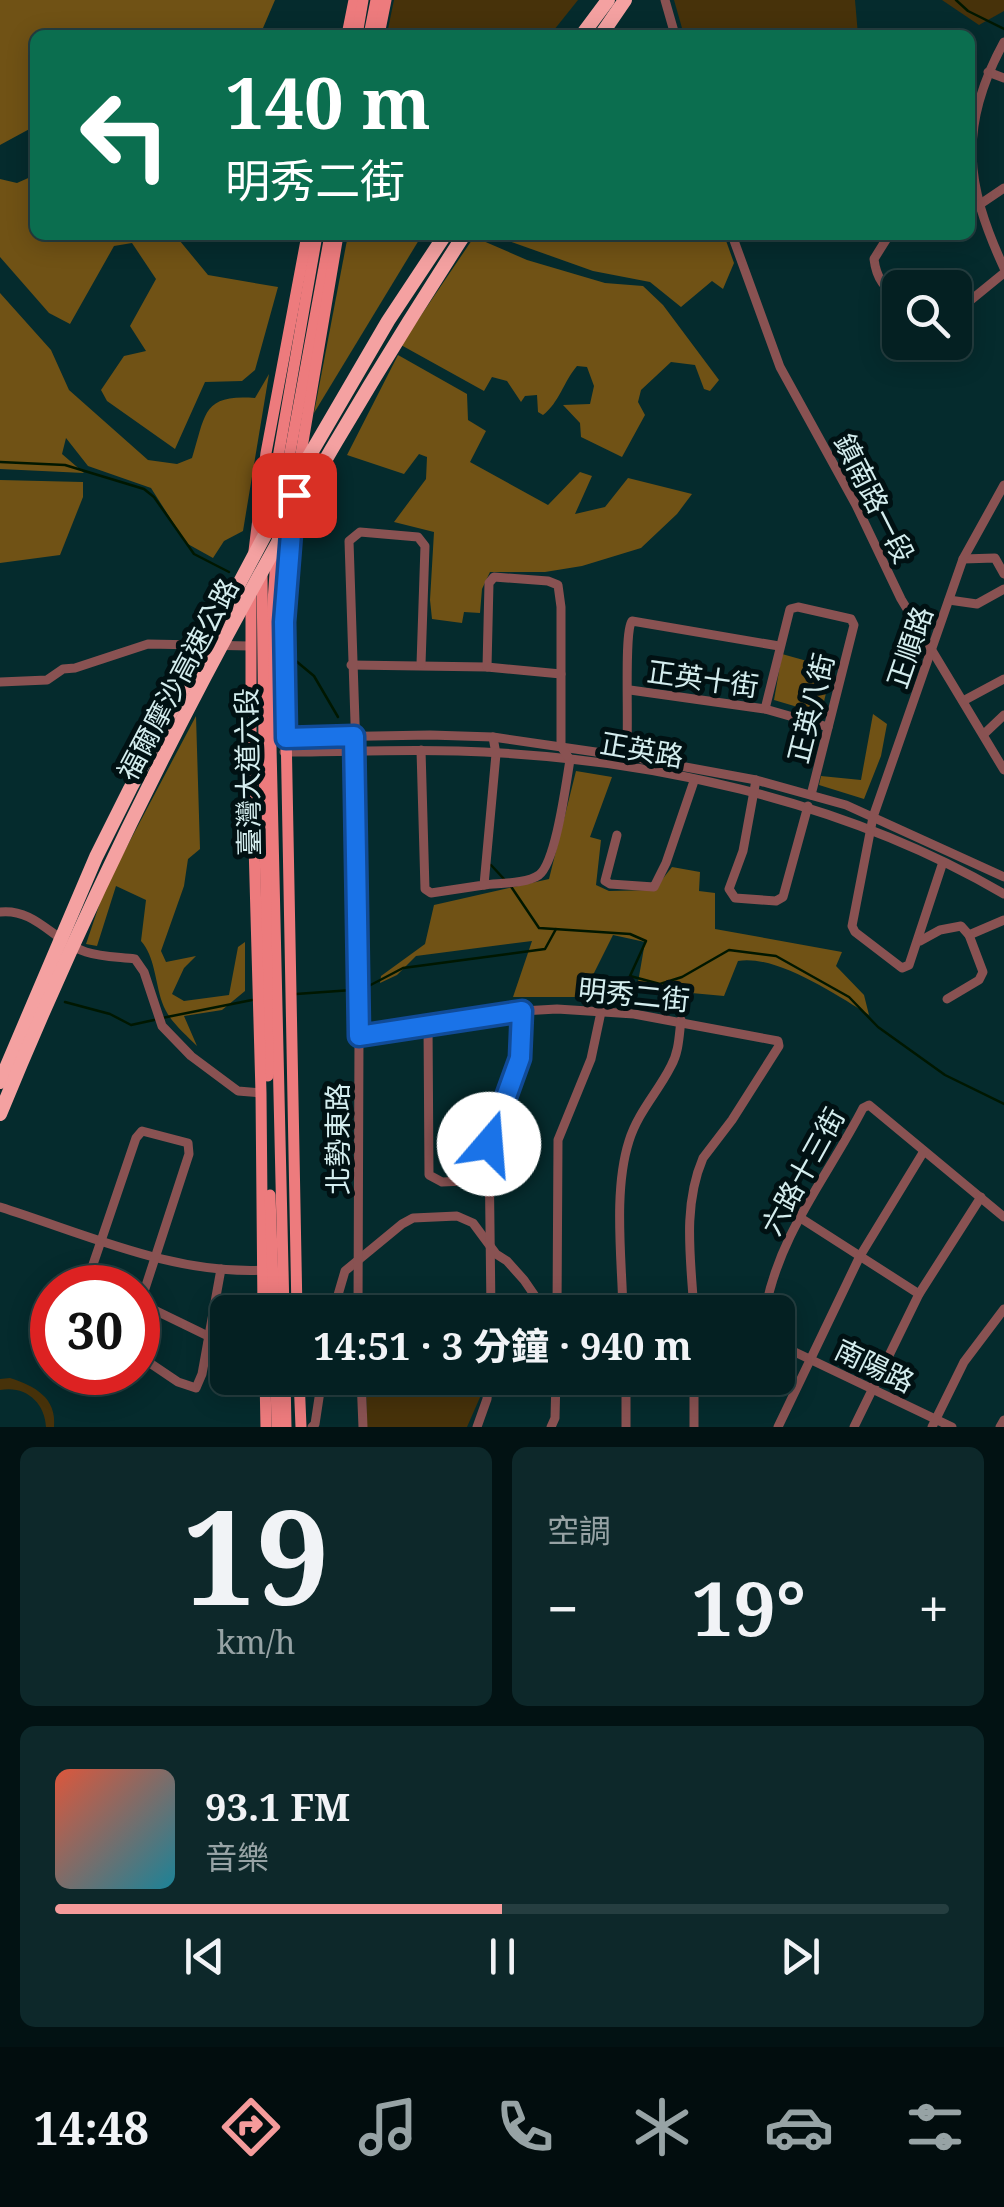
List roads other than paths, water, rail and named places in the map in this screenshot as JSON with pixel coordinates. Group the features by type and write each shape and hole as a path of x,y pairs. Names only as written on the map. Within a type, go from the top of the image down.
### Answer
{"highway":[{"path":"586,30 608,0"},
{"path":"604,30 625,0"},
{"name":"福爾摩沙高速公路","path":"0,1082 96,857 130,788 283,501 388,321 442,240"},
{"name":"福爾摩沙高速公路","path":"0,1114 132,818 282,535 392,346 461,240"}],"main road":[{"path":"348,30 354,0"},
{"path":"358,30 363,0"},
{"path":"371,30 376,0"},
{"path":"380,30 386,0"},
{"name":"臺灣大道六段","path":"289,1295 278,1269 261,745 250,646 251,583 266,453 306,240"},
{"name":"臺灣大道六段","path":"282,1295 261,1093 262,576 266,526 316,240"},
{"name":"臺灣大道六段","path":"261,745 277,526 329,240"},
{"name":"臺灣大道六段","path":"276,1295 286,752 284,622 294,495 337,240"},
{"name":"臺灣大道六段","path":"269,1295 278,1269"},
{"path":"265,1395 266,1427"},
{"path":"276,1395 277,1427"},
{"path":"285,1395 286,1427"},
{"path":"300,1395 301,1427"}],"street":[{"path":"665,0 674,30"},
{"path":"975,114 988,72 1004,42"},
{"path":"988,72 1004,78"},
{"path":"975,208 1004,188"},
{"path":"972,299 1004,271 975,211"},
{"name":"鎮南路一段","path":"734,240 780,367 856,505 901,599 1004,770"},
{"path":"882,282 874,259 886,240"},
{"name":"正順路","path":"920,941 909,965 902,968 852,926 873,817 963,559 1004,485"},
{"name":"北勢東路","path":"358,1295 356,752 349,541 360,532 418,537 425,546 420,664"},
{"path":"963,559 995,558 1004,574"},
{"path":"421,750 425,889 431,894 529,879 545,867 559,824 570,760 560,746 558,585 494,577 488,583 486,666"},
{"path":"949,600 977,604 1004,589"},
{"name":"正英八街","path":"753,794 743,851 729,889 735,898 776,901 782,897 809,801 854,625 851,619 798,606 790,609 765,710"},
{"path":"626,761 630,690 626,631 632,620 779,646"},
{"path":"0,682 46,680 63,668 75,668 148,644 250,646"},
{"path":"351,665 486,666 560,674"},
{"path":"964,701 1004,679"},
{"name":"正英十街","path":"630,690 765,710 828,727"},
{"path":"984,734 1004,715"},
{"name":"正英路","path":"261,745 286,738 354,736 493,737 560,746 694,781 809,801 873,817 1004,877"},
{"path":"484,885 496,754 493,737"},
{"name":"正英路","path":"261,745 286,752 421,750 626,761 756,780 943,862 1004,894"},
{"path":"753,794 756,780"},
{"path":"617,835 605,881 654,886 666,864 694,781"},
{"path":"920,941 943,862"},
{"path":"0,912 14,910 26,914 85,952 135,959 144,972 159,1018 191,1056 238,1091 261,1093"},
{"path":"968,935 1004,920"},
{"path":"920,941 954,926 960,926 968,935 983,972 979,980 947,1000"},
{"path":"490,1295 489,1144 520,1058 522,1011"},
{"name":"明秀二街","path":"359,1036 522,1011 601,1012 681,1020 774,1038 779,1046 696,1173 689,1204 693,1295"},
{"path":"557,1295 558,1140 591,1059 601,1012"},
{"path":"623,1295 624,1158 636,1120 678,1050 681,1020"},
{"path":"428,1024 429,1175 442,1182 488,1180"},
{"name":"六路十三街","path":"768,1295 788,1236 863,1108 869,1105 924,1151"},
{"path":"92,1265 136,1138 142,1131 188,1142 190,1147 153,1265"},
{"path":"778,1427 860,1256 924,1151 1004,1217"},
{"path":"854,1427 918,1294 981,1197"},
{"path":"0,1207 155,1258 220,1269 278,1269"},
{"path":"338,1295 346,1271 413,1218 456,1216 472,1223 534,1295"},
{"path":"800,1217 918,1294"},
{"path":"160,1370 196,1388 209,1340 220,1269"},
{"path":"934,1423 964,1362 1004,1308"},
{"path":"160,1316 209,1340"},
{"name":"南陽路","path":"795,1352 934,1423 952,1427"},
{"path":"312,1427 319,1395"},
{"path":"362,1395 363,1427"},
{"path":"477,1427 488,1395"},
{"path":"551,1427 556,1395"},
{"path":"626,1395 626,1427"},
{"path":"694,1395 694,1427"},
{"path":"1000,1427 1004,1420"}],"waterway":[{"path":"956,0 968,11 1004,29"},
{"path":"0,462 65,465 144,489 154,497 194,554 229,572"},
{"path":"290,656 314,676 338,717"},
{"path":"491,865 504,879"},
{"path":"510,885 539,928 630,934 646,941 630,976 660,984 682,977 729,950 776,956 849,997 878,1027 945,1075 1004,1104"},
{"path":"363,989 403,968 545,949 556,929"},
{"path":"296,994 352,990"},
{"path":"162,1018 252,1000"},
{"path":"65,1002 110,1014 131,1025 154,1020"}]}
